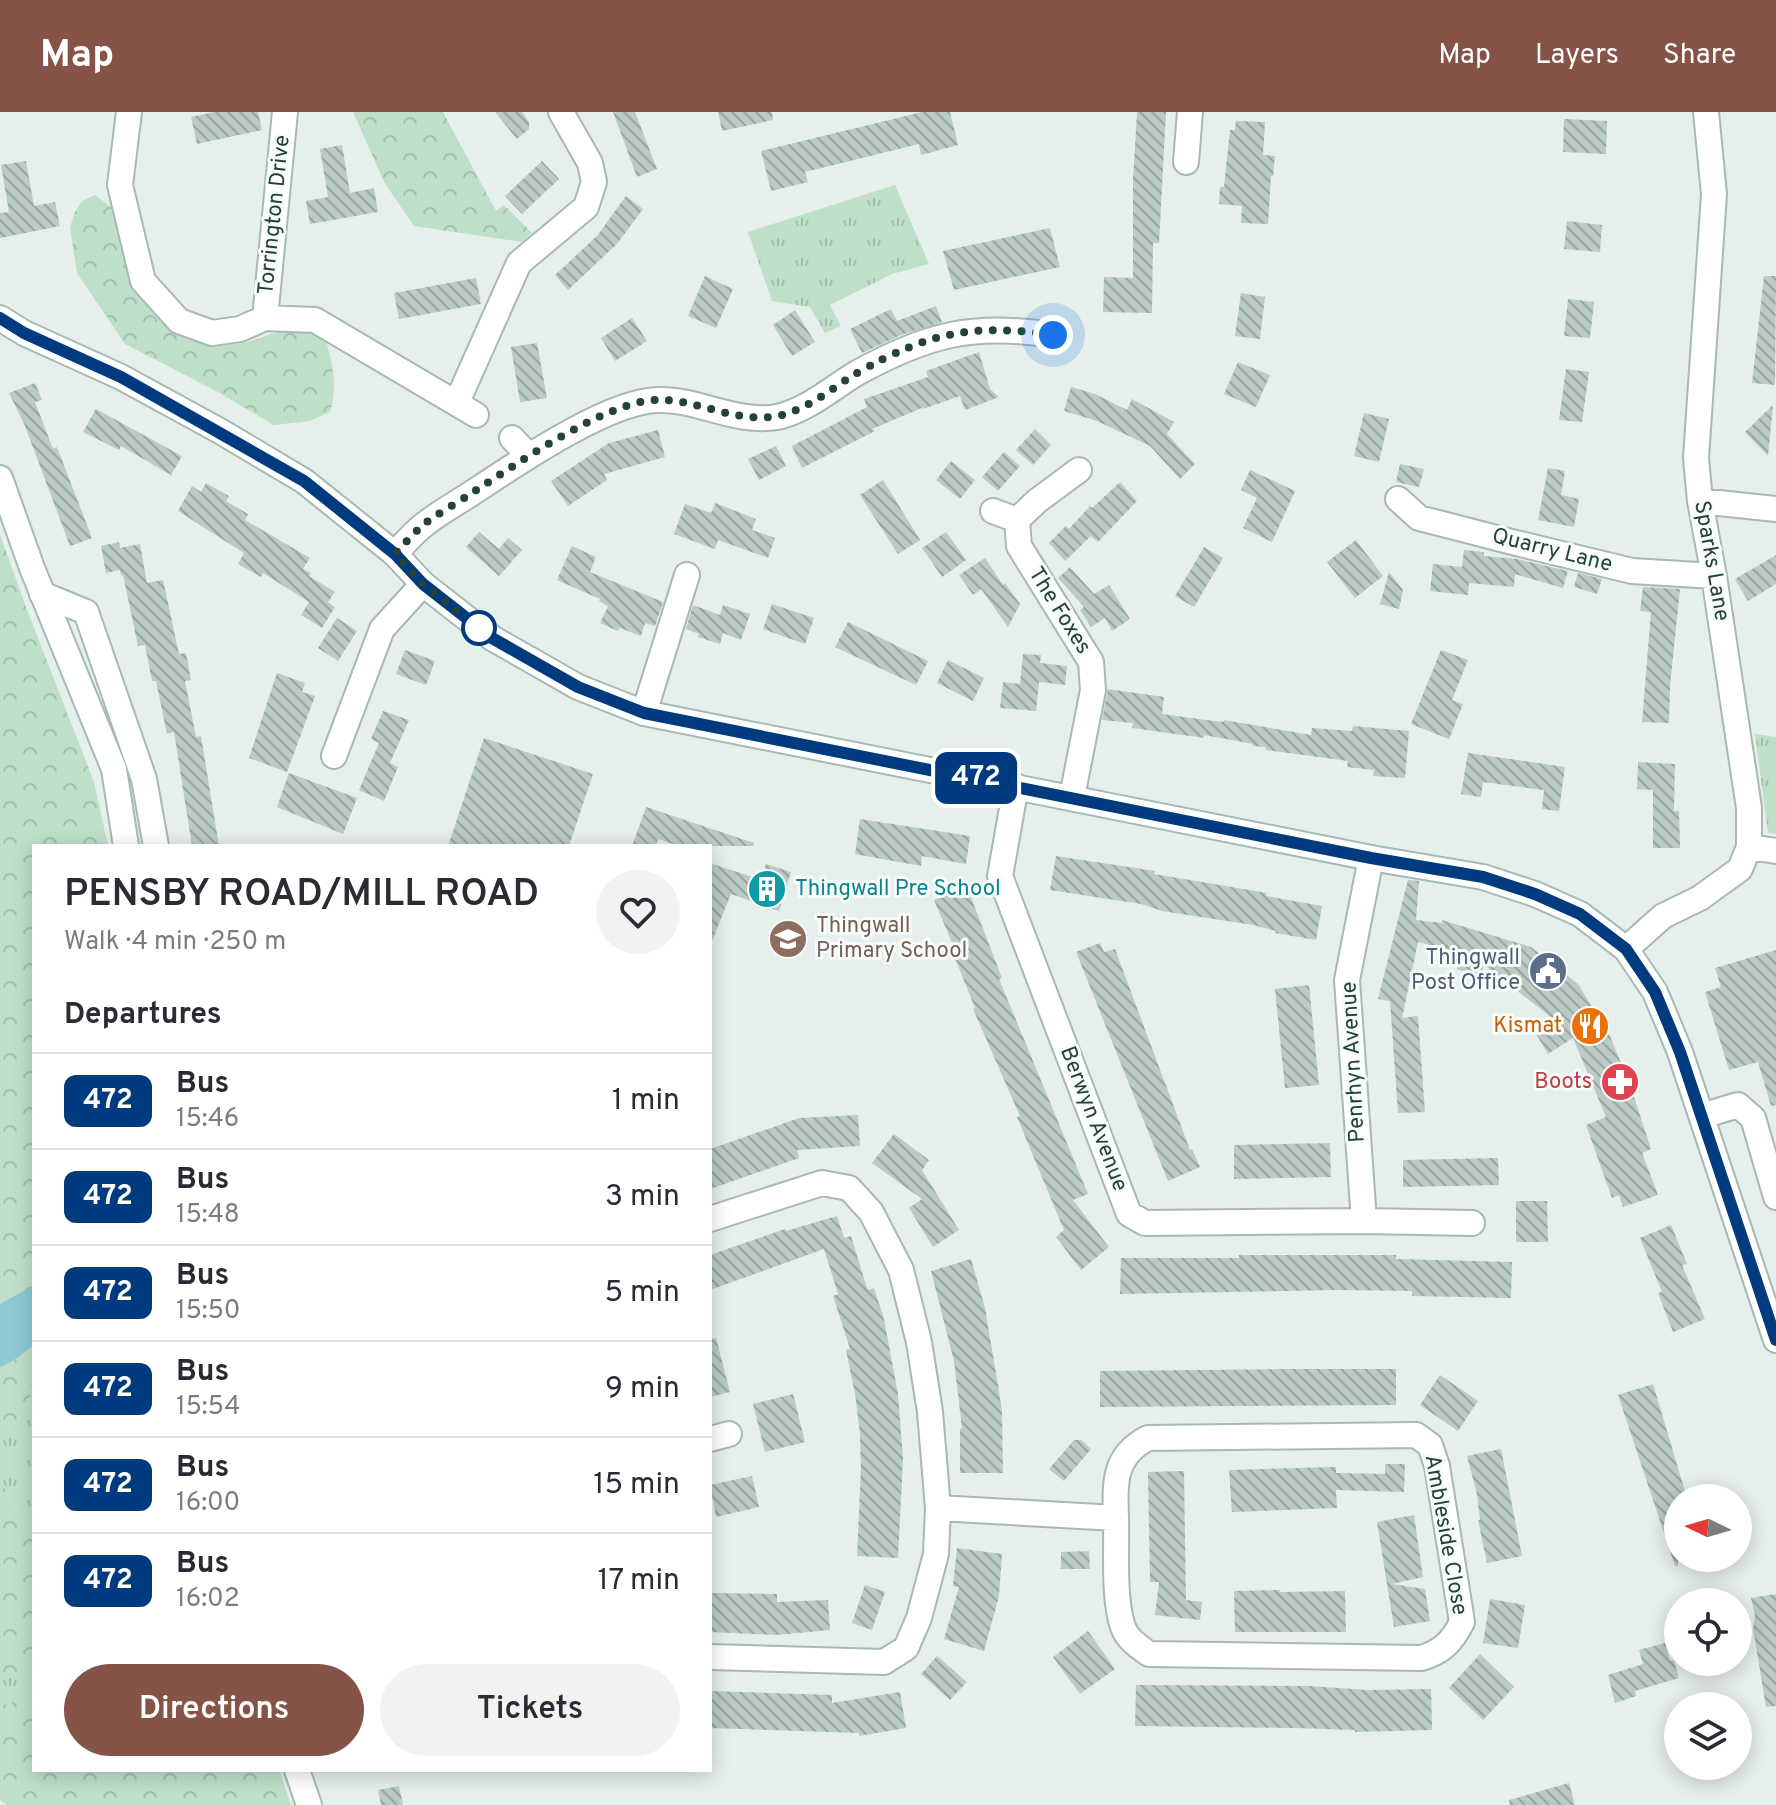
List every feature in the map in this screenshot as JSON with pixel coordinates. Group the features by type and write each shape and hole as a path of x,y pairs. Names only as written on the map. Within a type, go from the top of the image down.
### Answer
{"street":[{"name":"Torrington Drive","path":"129,112 120,185 143,281 179,321 212,333 240,329 265,318 315,320 466,409 519,263 586,207 594,182 590,163 561,112"},
{"name":"Torrington Drive","path":"265,318 285,112"},
{"path":"1186,162 1190,112"},
{"name":"Sparks Lane","path":"1706,112 1714,194 1696,458 1700,501 1749,808 1749,847"},
{"path":"0,318 24,333 121,377 304,481 395,554 423,584 492,638 578,687 644,713 1371,858 1483,877 1535,894 1580,914 1626,949 1655,992 1702,1116 1776,1340"},
{"path":"395,554 424,524 529,456 576,429 639,401 662,399 738,415 778,416 802,407 859,372 939,336 961,331 1013,329 1053,335"},
{"path":"512,438 529,456"},
{"path":"993,511 1017,520 1079,470"},
{"path":"0,478 42,594 114,769 126,844"},
{"name":"Quarry Lane","path":"1398,499 1419,518 1632,571 1714,576"},
{"path":"1700,501 1776,509"},
{"name":"The Foxes","path":"1017,520 1019,546 1091,662 1093,690 1072,797"},
{"path":"644,713 687,575"},
{"path":"334,756 382,629 423,584"},
{"path":"42,594 86,612 144,779 156,844"},
{"name":"Berwyn Avenue","path":"1016,786 1000,876 1129,1214 1145,1223 1472,1223"},
{"path":"1626,949 1663,916 1700,898 1740,869 1749,847 1776,851"},
{"name":"Penrhyn Avenue","path":"1364,1221 1347,980 1371,858"},
{"path":"1702,1116 1738,1105 1753,1118 1776,1197"},
{"path":"712,1218 822,1183 849,1188 871,1212 901,1270 919,1342 930,1412 938,1508 936,1554 919,1618 906,1648 884,1662 712,1657"},
{"name":"Ambleside Close","path":"1416,1435 1430,1445 1437,1466 1462,1622 1455,1637 1440,1653 1421,1658 1149,1654 1135,1644 1123,1628 1118,1590 1116,1518 1115,1487 1119,1468 1133,1446 1148,1438 1416,1435"},
{"path":"938,1508 1116,1518"},
{"path":"298,1772 309,1805"}],"green space":[{"path":"353,112 443,112 496,211 504,205 532,233 522,242 414,226 384,182"},
{"path":"895,185 929,264 892,274 830,305 841,326 825,333 810,307 772,301 748,232"},
{"path":"95,195 111,207 129,272 154,312 185,338 217,345 248,342 295,326 326,340 334,376 330,412 310,421 274,425 125,344 77,273 70,227 82,201"},
{"path":"0,534 94,782 108,844 32,844 32,1347 13,1361 30,1373 30,1402 0,1443"},
{"path":"1755,734 1776,737 1776,834 1768,833"},
{"path":"32,1347 32,1524 6,1494 0,1465 0,1443 30,1402 13,1361"},
{"path":"0,1465 6,1494 32,1524 32,1671 0,1679"},
{"path":"32,1671 32,1697 0,1706 0,1679"},
{"path":"32,1697 32,1772 280,1772 291,1805 7,1805 0,1800 0,1706"}],"water":[{"path":"32,1286 32,1347 0,1367 0,1304"}],"building":[{"path":"214,112 258,112 262,130 197,144 191,117"},
{"path":"495,112 522,112 529,122 529,129 517,139"},
{"path":"613,112 635,112 657,169 637,177"},
{"path":"718,112 772,112 773,120 722,131"},
{"path":"922,112 950,112 958,145 921,155 919,144 805,172 808,182 771,191 761,151"},
{"path":"1137,112 1166,112 1159,243 1153,243 1152,313 1103,312 1104,277 1133,278"},
{"path":"1564,119 1607,121 1606,154 1563,152"},
{"path":"1236,121 1265,122 1263,155 1275,156 1268,224 1241,223 1242,206 1219,204 1220,187 1224,187 1230,130 1235,130"},
{"path":"342,145 350,193 374,188 378,212 310,224 306,201 328,197 320,149"},
{"path":"26,161 34,206 55,202 60,226 0,238 0,213 9,212 1,165"},
{"path":"542,161 559,179 522,214 505,196"},
{"path":"626,196 643,209 617,244 568,290 555,275 597,236"},
{"path":"1567,221 1602,225 1600,252 1564,249"},
{"path":"1050,228 1060,267 954,290 943,251"},
{"path":"705,276 733,289 716,328 688,316"},
{"path":"1764,276 1776,276 1775,385 1752,383"},
{"path":"476,278 481,304 399,319 394,293"},
{"path":"1241,293 1265,297 1260,339 1235,336"},
{"path":"1568,299 1594,302 1590,338 1564,336"},
{"path":"936,306 942,322 901,335 862,353 850,329 891,309 897,321"},
{"path":"795,310 815,342 792,356 773,325"},
{"path":"632,318 647,341 615,361 601,338"},
{"path":"537,343 547,398 520,402 511,347"},
{"path":"979,352 990,389 999,397 965,410 960,396 924,407 872,429 875,431 802,468 792,446 867,407 864,399 928,377 926,371"},
{"path":"1238,362 1270,375 1256,407 1224,394"},
{"path":"1566,369 1589,372 1582,422 1559,420"},
{"path":"35,383 42,400 35,402 53,449 57,447 92,538 70,546 25,426 9,393"},
{"path":"1071,387 1095,394 1127,410 1132,399 1174,422 1167,434 1195,464 1180,479 1150,446 1097,421 1064,411"},
{"path":"1773,405 1768,456 1745,432"},
{"path":"96,409 182,456 171,475 121,446 119,450 83,432"},
{"path":"1364,413 1389,419 1379,462 1354,456"},
{"path":"1035,429 1051,445 1033,465 1016,450"},
{"path":"658,430 665,457 604,474 607,480 568,506 551,481 609,443"},
{"path":"776,446 786,466 759,480 748,459"},
{"path":"1004,452 1020,466 998,491 982,477"},
{"path":"951,461 975,480 960,499 936,480"},
{"path":"1400,464 1424,469 1419,487 1396,482"},
{"path":"1548,468 1565,471 1561,495 1579,499 1574,527 1538,520"},
{"path":"1250,470 1295,491 1272,542 1243,528 1257,498 1241,490"},
{"path":"883,480 920,540 898,554 860,495"},
{"path":"1120,482 1137,501 1098,542 1091,536 1065,561 1049,543 1066,526 1069,529 1090,506 1092,508"},
{"path":"206,483 229,496 226,501 248,514 245,520 310,558 303,569 335,592 328,602 335,607 322,628 301,615 309,602 263,573 261,577 238,564 244,553 178,511 192,486 201,492"},
{"path":"715,503 756,519 752,530 775,538 768,558 718,540 715,549 674,534 685,504 711,513"},
{"path":"479,532 499,549 508,538 522,550 499,576 466,547"},
{"path":"946,532 966,560 942,577 922,548"},
{"path":"1356,540 1383,576 1355,598 1327,562"},
{"path":"119,542 120,548 140,544 147,583 163,580 179,654 186,653 191,680 185,681 196,737 201,736 219,844 192,844 174,732 167,734 145,645 138,646 123,575 120,570 106,573 101,546"},
{"path":"572,546 596,557 590,572 663,602 655,626 645,623 641,636 600,623 608,606 600,599 557,580"},
{"path":"1204,547 1223,558 1194,607 1175,596"},
{"path":"1464,550 1568,571 1563,588 1515,574 1514,587 1469,583 1468,595 1430,591 1433,564 1462,567"},
{"path":"1776,555 1776,584 1748,601 1735,579"},
{"path":"985,558 1020,604 1008,627 981,589 973,595 959,575"},
{"path":"1070,567 1094,594 1109,585 1130,619 1112,631 1105,618 1091,627 1080,610 1084,607 1058,578"},
{"path":"1389,572 1403,590 1399,609 1380,604"},
{"path":"1578,573 1602,579 1597,594 1574,587"},
{"path":"1643,587 1680,589 1669,723 1642,722 1651,612 1640,611"},
{"path":"772,604 814,618 805,644 763,629"},
{"path":"693,605 720,615 723,605 750,614 741,640 723,633 720,644 698,637 699,634 686,629"},
{"path":"337,618 357,631 338,661 318,648"},
{"path":"848,622 928,661 916,685 835,647"},
{"path":"405,650 435,661 426,685 396,674"},
{"path":"1441,650 1468,660 1452,700 1463,704 1449,739 1411,724"},
{"path":"1023,654 1041,655 1040,663 1067,666 1065,685 1039,682 1036,711 1000,708 1003,682 1020,684"},
{"path":"948,660 984,678 973,701 937,683"},
{"path":"277,673 305,683 302,692 315,696 287,772 249,758"},
{"path":"1108,689 1164,697 1162,714 1224,720 1311,735 1312,728 1352,731 1353,726 1409,731 1405,778 1373,776 1374,770 1347,767 1348,761 1266,750 1266,747 1204,735 1204,738 1132,728 1133,723 1102,720"},
{"path":"383,711 409,720 390,763 398,767 384,801 359,790 379,743 371,739"},
{"path":"484,738 593,774 570,844 449,844"},
{"path":"1468,753 1565,767 1559,811 1542,809 1544,790 1483,782 1481,797 1461,794"},
{"path":"1638,762 1675,764 1674,811 1679,811 1680,848 1653,848 1653,790 1637,789"},
{"path":"289,773 357,798 343,834 277,807"},
{"path":"646,807 754,843 753,846 712,846 673,844 658,839 657,844 633,844"},
{"path":"860,819 970,836 966,864 922,856 921,866 855,854"},
{"path":"1056,856 1155,871 1154,874 1267,893 1266,896 1322,906 1316,940 1275,933 1253,925 1050,890"},
{"path":"712,864 761,880 766,864 791,872 779,911 731,894 712,941"},
{"path":"1408,880 1419,881 1416,920 1442,923 1442,920 1531,947 1578,984 1610,1036 1630,1085 1651,1149 1642,1153 1658,1195 1623,1207 1619,1195 1612,1198 1586,1125 1606,1117 1573,1038 1548,1054 1536,1034 1556,1021 1484,965 1480,977 1457,969 1462,953 1418,942 1402,1018 1418,1016 1425,1112 1398,1113 1390,1001 1378,999"},
{"path":"967,887 1002,978 999,979 1088,1194 1073,1200 1109,1247 1081,1270 1056,1237 1064,1230 1017,1117 1020,1116 973,1009 953,953 956,952 934,900"},
{"path":"1100,943 1104,952 1115,949 1190,1150 1200,1167 1168,1181 1076,952"},
{"path":"1776,950 1776,1105 1771,1106 1758,1062 1729,1070 1705,992 1721,987 1715,968"},
{"path":"1309,985 1319,1085 1285,1088 1275,989"},
{"path":"858,1115 860,1146 797,1150 799,1158 712,1188 712,1148 799,1118"},
{"path":"894,1134 929,1160 922,1170 959,1230 933,1247 909,1208 922,1199 872,1163"},
{"path":"1330,1143 1331,1177 1234,1179 1234,1145"},
{"path":"1498,1158 1499,1185 1403,1187 1403,1160"},
{"path":"1516,1201 1547,1201 1548,1242 1516,1242"},
{"path":"837,1216 844,1238 851,1236 868,1290 874,1288 884,1319 898,1394 903,1459 898,1558 857,1556 860,1434 846,1350 850,1349 833,1296 838,1294 824,1249 712,1289 712,1254"},
{"path":"1671,1225 1687,1264 1682,1265 1705,1319 1673,1332 1658,1293 1662,1292 1640,1238"},
{"path":"1239,1255 1396,1255 1396,1259 1512,1262 1511,1298 1412,1296 1412,1291 1338,1290 1120,1294 1121,1258 1239,1258"},
{"path":"971,1259 985,1308 1002,1411 1003,1473 960,1473 962,1428 954,1361 931,1271"},
{"path":"716,1338 730,1392 712,1396 712,1339"},
{"path":"1396,1369 1396,1405 1100,1407 1100,1371"},
{"path":"1440,1375 1478,1401 1458,1431 1420,1405"},
{"path":"1653,1384 1683,1484 1664,1484 1664,1533 1618,1395"},
{"path":"793,1394 805,1442 765,1452 753,1404"},
{"path":"1074,1440 1081,1440 1091,1449 1064,1481 1049,1469"},
{"path":"1501,1449 1522,1556 1487,1563 1478,1520 1477,1494 1467,1456"},
{"path":"1385,1464 1405,1464 1404,1492 1336,1490 1337,1508 1232,1512 1229,1470 1336,1467 1336,1473 1385,1474"},
{"path":"1184,1471 1186,1600 1202,1602 1200,1620 1155,1615 1159,1582 1150,1582 1148,1472"},
{"path":"752,1476 759,1507 716,1517 712,1485"},
{"path":"1414,1515 1423,1577 1392,1584 1425,1589 1430,1621 1394,1627 1377,1522"},
{"path":"957,1548 1002,1554 999,1596 984,1651 944,1639 959,1587 953,1586"},
{"path":"1089,1551 1090,1569 1061,1569 1061,1552"},
{"path":"865,1585 885,1592 872,1630 852,1623"},
{"path":"1234,1591 1345,1591 1346,1632 1235,1632"},
{"path":"712,1593 777,1594 777,1602 828,1600 830,1630 776,1635 712,1632"},
{"path":"1776,1594 1776,1706 1766,1707 1753,1628 1752,1598"},
{"path":"1490,1599 1525,1605 1518,1648 1483,1643"},
{"path":"1088,1631 1115,1669 1080,1694 1053,1657"},
{"path":"1664,1643 1664,1676 1679,1678 1635,1691 1636,1696 1615,1703 1608,1675 1643,1664 1639,1650"},
{"path":"1480,1654 1514,1687 1483,1720 1449,1688"},
{"path":"937,1656 967,1682 950,1700 921,1674"},
{"path":"1136,1685 1431,1689 1432,1730 1355,1732 1135,1726"},
{"path":"712,1691 832,1695 832,1703 900,1692 906,1728 859,1736 859,1733 712,1728"},
{"path":"1569,1783 1575,1805 1510,1805 1509,1800"},
{"path":"399,1786 403,1805 381,1805 378,1790"}],"bus line":[{"name":"472","path":"0,318 24,333 121,377 304,481 395,554 423,584 492,638 578,687 644,713 1371,858 1483,877 1535,894 1580,914 1626,949 1655,992 1680,1052 1776,1340"}],"place":[{"name":"Thingwall Pre School","path":"767,889"},
{"name":"Thingwall Primary School","path":"788,939"},
{"name":"Thingwall Post Office","path":"1548,971"},
{"name":"Kismat","path":"1590,1026"},
{"name":"Boots","path":"1620,1082"}],"route":[{"path":"479,628 423,584 395,554 424,524 576,429 639,401 662,399 738,415 778,416 802,407 859,372 939,336 961,331 1013,329 1053,335"}]}
